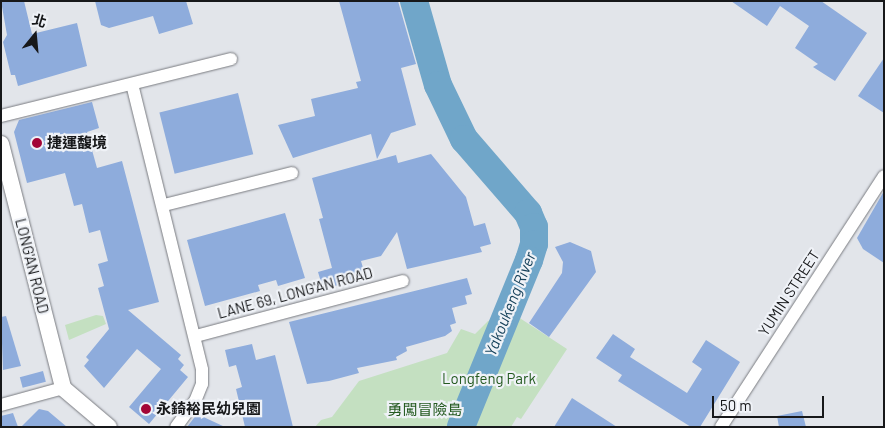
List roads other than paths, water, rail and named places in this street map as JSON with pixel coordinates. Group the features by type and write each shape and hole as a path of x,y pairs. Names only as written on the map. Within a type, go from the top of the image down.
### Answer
{"street":[{"path":"1,116 231,59"},
{"path":"132,84 196,336 202,384 195,401 176,427"},
{"name":"LONG'AN ROAD","path":"1,144 63,388"},
{"path":"164,205 292,173"},
{"name":"YUMIN STREET","path":"721,427 884,176"},
{"name":"LANE 69, LONG'AN ROAD","path":"196,336 403,281"},
{"path":"1,405 63,388 109,427"}],"waterway":[{"name":"Yakoukeng River","path":"414,1 438,85 464,139 528,213 534,227 534,244 529,260 461,427"}],"place":[{"name":"捷運馥境","path":"37,143"},
{"name":"永錡裕民幼兒園","path":"146,409"}],"park label":[{"name":"Longfeng Park","path":"489,379"},
{"name":"勇闖冒險島","path":"425,410"}]}
